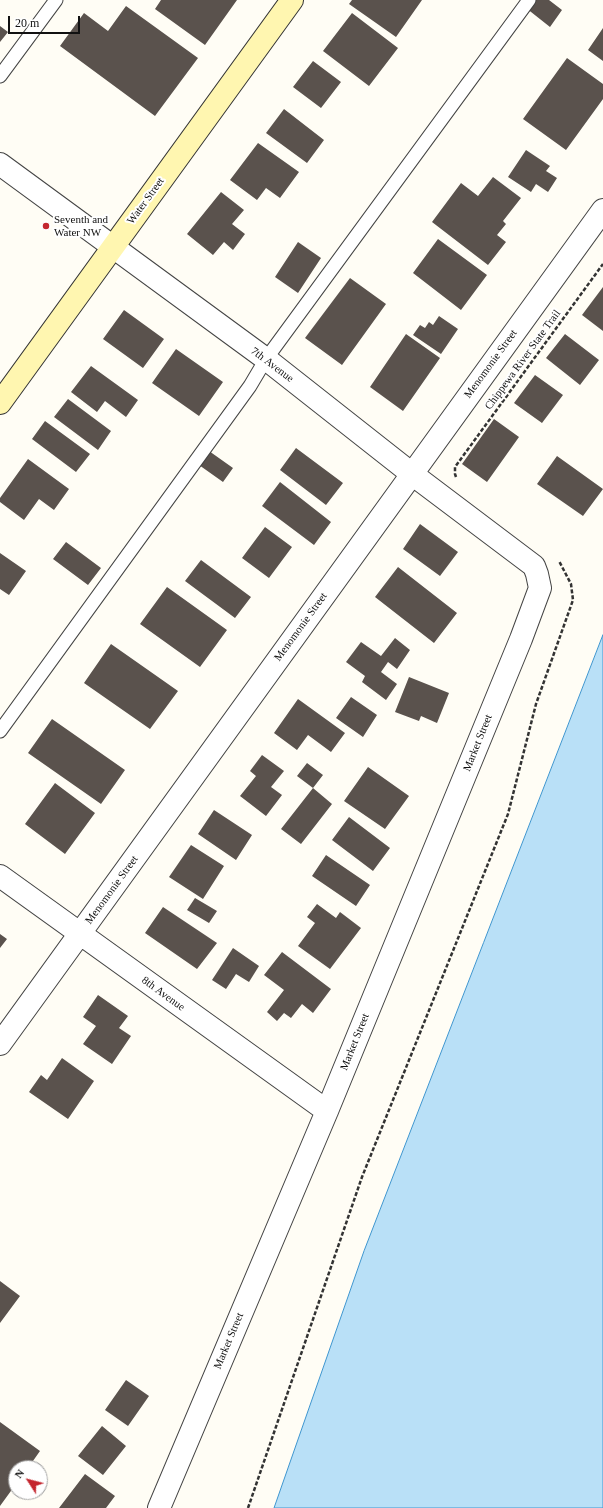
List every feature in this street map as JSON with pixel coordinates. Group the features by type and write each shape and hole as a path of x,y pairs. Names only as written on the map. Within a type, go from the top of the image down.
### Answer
{"main road":[{"name":"Water Street","path":"0,403 292,0"}],"street":[{"name":"7th Avenue","path":"0,164 266,359 412,474 534,566 537,574"},
{"name":"Menomonie Street","path":"0,1044 603,210"},
{"name":"Market Street","path":"159,1508 327,1111 537,600 540,588 537,574"},
{"name":"8th Avenue","path":"0,876 327,1111"}],"lane":[{"path":"0,76 56,0"},
{"path":"0,731 250,386 266,359 529,0"}],"path":[{"name":"Chippewa River State Trail","path":"455,467 603,264"},
{"path":"248,1508 362,1177 508,814 536,704 573,600 571,584 564,570"}],"water":[{"path":"603,635 603,1508 274,1508 364,1251"}],"building":[{"path":"161,0 237,0 205,45 155,9"},
{"path":"352,0 422,0 396,37 349,4"},
{"path":"533,0 549,0 562,10 550,27 526,8"},
{"path":"126,6 198,58 155,116 60,46 84,13 108,31"},
{"path":"352,13 398,48 369,86 323,51"},
{"path":"0,26 8,32 0,42"},
{"path":"603,28 603,61 588,50"},
{"path":"567,58 603,84 603,99 566,150 523,119"},
{"path":"313,61 341,82 321,108 293,87"},
{"path":"284,109 324,140 307,163 266,133"},
{"path":"258,143 299,172 280,198 266,188 257,200 230,180"},
{"path":"526,150 550,166 546,171 557,178 548,192 536,184 531,192 508,177"},
{"path":"493,177 521,198 503,221 506,224 497,235 506,242 488,265 432,222 461,183 478,196"},
{"path":"221,192 244,210 232,224 245,234 233,250 224,242 213,255 187,234"},
{"path":"438,239 487,275 461,310 413,273"},
{"path":"298,242 321,258 298,293 275,277"},
{"path":"350,278 386,304 342,365 305,338"},
{"path":"603,287 603,331 582,315"},
{"path":"124,310 164,339 143,368 103,339"},
{"path":"439,316 458,329 441,354 413,335 420,325 425,328 429,322 433,325"},
{"path":"406,334 440,358 403,411 370,387"},
{"path":"565,334 599,360 580,385 546,358"},
{"path":"176,349 223,382 199,416 152,383"},
{"path":"91,366 138,400 126,417 105,401 97,412 71,392"},
{"path":"535,375 563,395 542,423 514,403"},
{"path":"68,399 111,431 98,450 54,417"},
{"path":"494,419 519,437 487,482 462,464"},
{"path":"45,421 90,454 76,472 32,439"},
{"path":"296,448 343,483 326,505 280,470"},
{"path":"209,451 233,468 223,482 199,465"},
{"path":"557,456 603,489 583,516 537,484"},
{"path":"28,459 69,489 54,510 39,499 24,520 0,502 0,498"},
{"path":"280,482 331,522 314,545 262,506"},
{"path":"420,524 458,552 440,576 403,549"},
{"path":"265,527 292,547 269,578 242,558"},
{"path":"66,542 101,568 88,585 53,559"},
{"path":"0,553 26,571 9,595 0,589"},
{"path":"201,560 251,597 235,618 185,581"},
{"path":"398,567 457,613 434,643 375,597"},
{"path":"167,587 227,630 200,667 140,624"},
{"path":"395,638 410,650 397,669 388,662 381,672 397,684 386,700 362,682 365,676 346,662 361,642 381,656"},
{"path":"111,644 178,691 150,729 84,683"},
{"path":"409,677 449,693 437,723 421,716 419,721 395,712"},
{"path":"351,697 377,715 363,737 336,718"},
{"path":"298,699 345,733 331,752 308,735 297,750 274,733"},
{"path":"52,719 125,770 101,804 28,753"},
{"path":"262,755 284,771 271,787 282,795 266,816 240,796 256,776 250,771"},
{"path":"307,763 323,775 313,788 297,776"},
{"path":"368,767 409,796 385,829 344,801"},
{"path":"55,783 95,813 65,854 25,824"},
{"path":"313,788 332,804 301,844 281,829"},
{"path":"214,810 252,835 236,860 198,834"},
{"path":"349,817 390,848 373,871 332,840"},
{"path":"191,845 224,866 203,899 169,877"},
{"path":"326,855 370,885 356,906 312,876"},
{"path":"195,898 217,911 209,923 187,910"},
{"path":"317,904 336,918 340,912 361,928 330,969 298,946 315,923 307,917"},
{"path":"163,907 217,943 197,969 145,933"},
{"path":"0,934 7,939 0,948"},
{"path":"233,948 259,966 249,982 236,974 226,989 212,980"},
{"path":"282,952 331,989 313,1013 302,1004 291,1018 284,1013 277,1021 267,1012 284,990 264,975"},
{"path":"98,995 128,1016 119,1028 131,1036 112,1064 83,1044 96,1026 83,1017"},
{"path":"62,1058 94,1081 68,1119 29,1092 41,1075 47,1080"},
{"path":"0,1281 20,1296 0,1323"},
{"path":"126,1380 149,1396 128,1426 105,1410"},
{"path":"0,1422 40,1451 34,1460 8,1460 8,1495 0,1506"},
{"path":"102,1426 126,1446 103,1475 78,1456"},
{"path":"85,1474 115,1496 106,1508 59,1508"}],"place":[{"name":"Seventh and Water NW","path":"46,226"}]}
